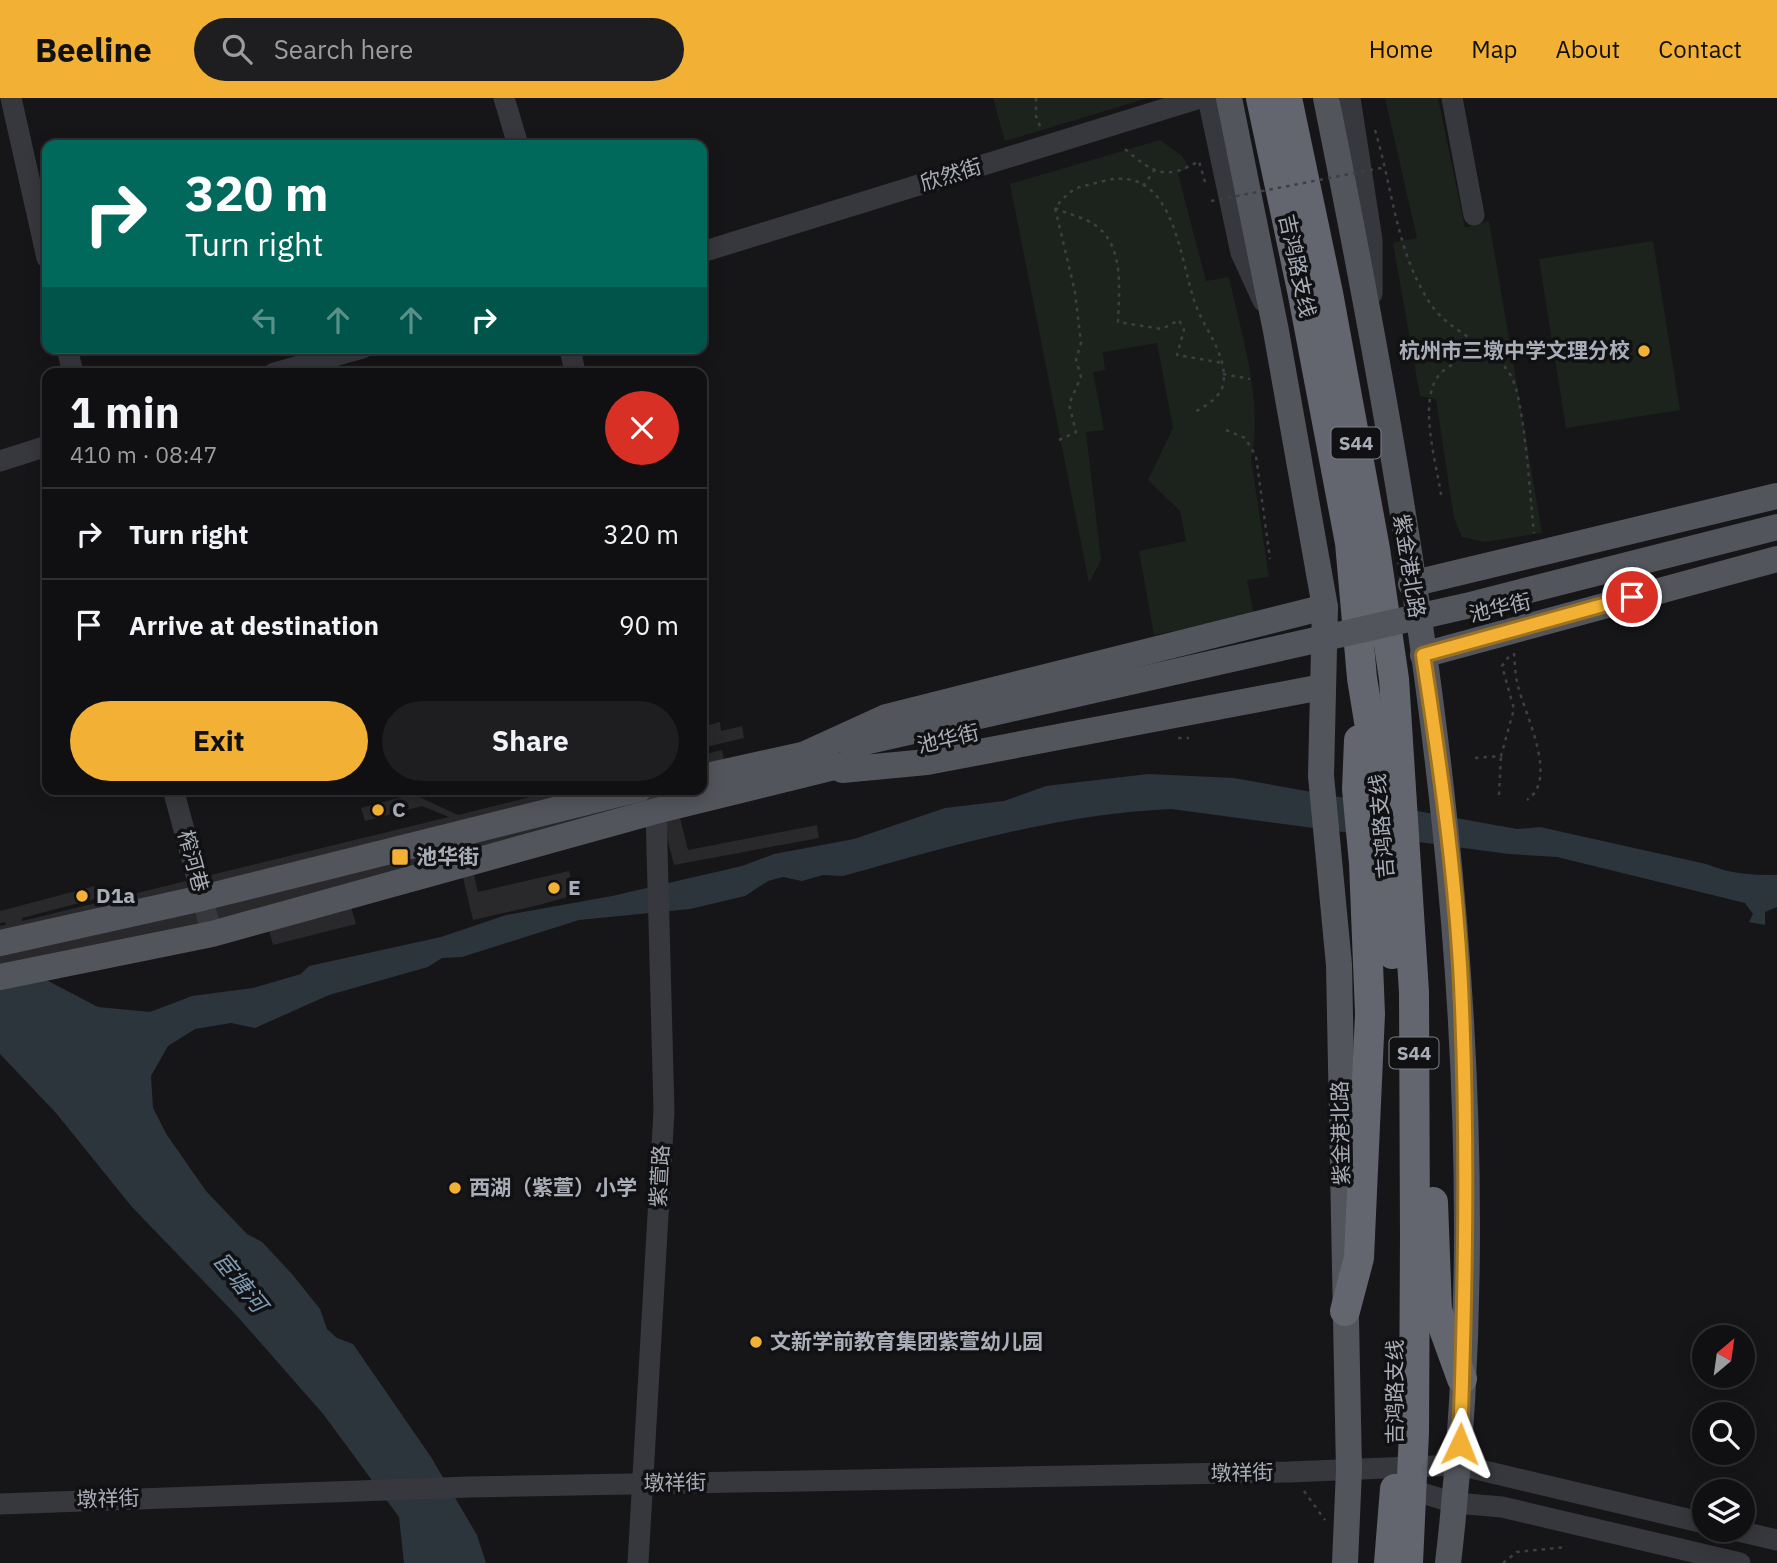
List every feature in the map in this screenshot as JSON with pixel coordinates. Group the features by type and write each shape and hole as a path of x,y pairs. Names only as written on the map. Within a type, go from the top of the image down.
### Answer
{"highway":[{"name":"吉鸿路支线","path":"1261,98 1350,543 1362,678 1400,790"},
{"name":"吉鸿路支线","path":"1287,98 1328,293 1375,549 1394,680 1414,992 1395,1489 1389,1563"},
{"path":"1400,790 1437,1310 1462,1379"},
{"path":"1345,1311 1359,1258 1370,1014 1406,867"},
{"name":"吉鸿路支线","path":"1405,1235 1414,1432 1408,1563"}],"main road":[{"name":"紫金港北路","path":"1229,98 1276,331 1325,607 1321,776 1331,857 1339,965 1349,1470 1345,1563"},
{"name":"紫金港北路","path":"1326,98 1371,324 1423,655 1400,790"},
{"path":"1411,583 1529,545 1777,496"},
{"name":"池华街","path":"855,753 1466,606 1777,527"},
{"name":"池华街","path":"707,787 1777,542"},
{"path":"1529,545 1500,578 1499,605 1519,620 1546,620"},
{"path":"1423,655 1777,559"},
{"path":"808,763 886,717 1325,607"},
{"path":"808,763 927,762 1322,687"},
{"name":"池华街","path":"707,776 808,763"},
{"path":"5,942 202,898 615,795"},
{"name":"池华街","path":"13,974 212,933 675,795"},
{"path":"1448,1563 1459,1465 1462,1379"}],"street":[{"path":"11,98 42,236"},
{"path":"504,98 517,140"},
{"name":"欣然街","path":"707,251 1200,98"},
{"name":"紫金港北路","path":"1208,98 1241,253 1276,331"},
{"name":"紫金港北路","path":"1350,98 1373,240 1371,324"},
{"path":"1452,98 1474,215"},
{"path":"292,368 342,354"},
{"path":"0,461 42,448"},
{"name":"榨河巷","path":"175,795 212,933"},
{"name":"紫萱路","path":"638,1563 664,1111 654,800"},
{"name":"墩祥街","path":"0,1503 469,1487 1289,1472 1459,1465 1692,1520"},
{"name":"墩祥街","path":"1349,1470 1455,1503 1502,1507 1740,1563"},
{"path":"1755,1534 1777,1539"}],"path":[{"path":"1036,98 1036,116 1041,130"},
{"path":"1376,130 1386,167 1396,226 1432,306 1450,325 1492,354 1511,377 1519,409 1529,545"},
{"path":"1125,149 1154,171 1178,173 1199,161"},
{"path":"1211,201 1386,167"},
{"path":"1143,186 1154,171"},
{"path":"1055,208 1072,189 1123,176 1143,186 1161,201 1174,223 1194,302 1223,363 1223,386 1212,402 1193,413"},
{"path":"1055,208 1095,225 1109,240 1119,270 1118,322 1162,329 1179,320 1184,330 1177,355 1223,363"},
{"path":"1055,208 1075,292 1081,343 1076,360 1081,377 1069,404 1076,432 1059,440"},
{"path":"1441,495 1427,398 1433,379 1444,367 1455,364"},
{"path":"1223,374 1250,379"},
{"path":"1226,430 1245,438 1256,456 1270,559"},
{"path":"1499,795 1501,756 1514,709 1502,666 1514,650 1517,684 1540,758 1541,777 1535,794 1527,800"},
{"path":"1475,758 1501,756"},
{"path":"1289,1472 1324,1517 1326,1529"},
{"path":"1503,1563 1517,1552 1566,1547"}],"shaded area":[{"path":"993,98 1148,98 1005,141"},
{"path":"1385,98 1438,98 1465,228 1489,221 1542,533 1485,542 1462,537 1454,518 1436,399 1420,396 1393,243 1417,238"},
{"path":"1160,140 1182,156 1189,167 1178,174 1206,281 1229,277 1253,391 1255,414 1251,459 1269,577 1247,580 1254,615 1154,635 1139,551 1186,541 1180,511 1148,480 1173,428 1157,343 1103,352 1105,370 1093,372 1104,430 1086,432 1101,560 1089,583 1010,184"},
{"path":"1653,241 1680,410 1566,428 1539,259"}],"water":[{"name":"宦塘河","path":"1148,774 1234,778 1517,829 1540,827 1733,872 1777,875 1777,907 1765,912 1765,925 1749,922 1753,914 1745,903 1557,857 1509,854 1171,809 1129,812 1005,833 843,876 823,875 802,881 783,877 768,881 745,896 690,909 579,920 462,957 442,958 428,967 329,995 255,1028 231,1023 195,1029 168,1046 151,1076 153,1108 167,1135 206,1191 247,1234 262,1242 292,1274 320,1309 327,1329 337,1338 353,1344 431,1457 477,1535 486,1563 404,1563 399,1517 324,1415 237,1316 132,1207 56,1113 0,1054 0,956 98,1007 150,1012 192,996 253,988 301,974 309,966 441,937 506,915 612,896 742,866 774,854 854,839 945,808 1004,801 1046,786"}],"building":[{"path":"720,722 721,731 742,726 744,738 707,747 707,726"},
{"name":"池华街","path":"722,750 734,802 679,814 688,850 817,825 819,838 674,865 662,818 471,863 478,892 569,871 575,895 539,905 473,920 460,865 347,893 356,924 273,945 265,914 0,979 0,926 6,925 5,922 0,923 0,911 95,886 98,898 22,918 22,921 449,817 422,806 365,821 361,808 409,795 415,795 458,815 538,795 707,795 707,754"}],"place":[{"name":"杭州市三墩中学文理分校","path":"1644,351"},
{"name":"C","path":"378,810"},
{"name":"池华街","path":"400,857"},
{"name":"E","path":"554,888"},
{"name":"D1a","path":"82,896"},
{"name":"西湖（紫萱）小学","path":"455,1188"},
{"name":"文新学前教育集团紫萱幼儿园","path":"756,1342"}],"route":[{"path":"1460,1444 1467,1251 1462,1006 1441,772 1423,655 1632,597"}]}
